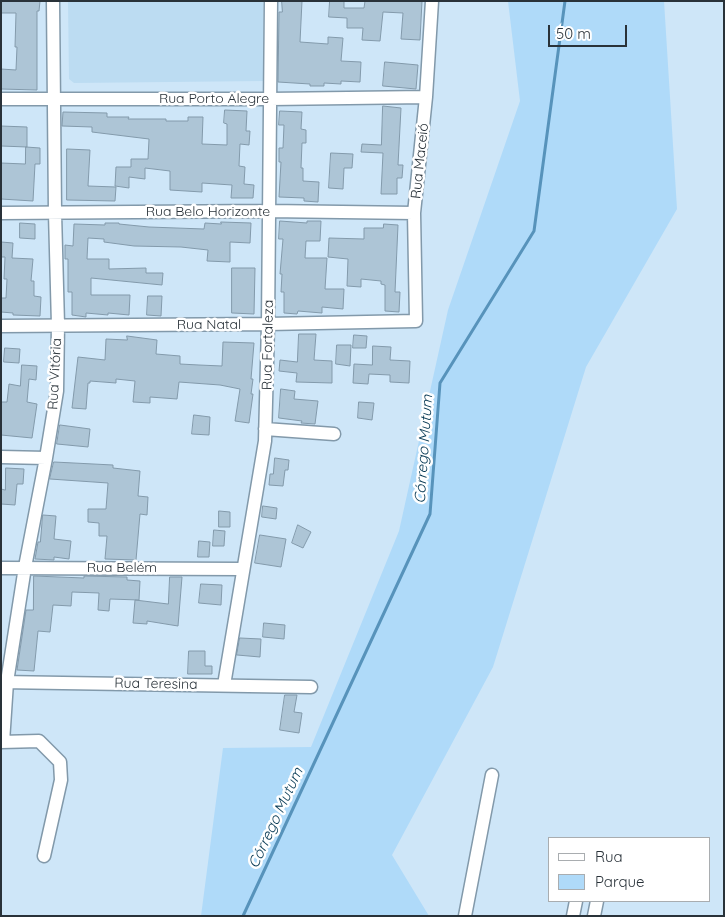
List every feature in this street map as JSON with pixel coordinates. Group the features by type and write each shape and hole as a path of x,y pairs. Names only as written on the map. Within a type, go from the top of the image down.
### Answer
{"street":[{"name":"Rua Vitória","path":"2,742 4,682 57,391 58,325 53,1"},
{"name":"Rua Fortaleza","path":"224,685 265,440 270,211 271,1"},
{"name":"Rua Maceió","path":"416,321 414,213 426,97 432,1"},
{"name":"Rua Porto Alegre","path":"1,99 426,97"},
{"name":"Rua Belo Horizonte","path":"1,213 270,211 414,213"},
{"name":"Rua Natal","path":"1,326 416,321"},
{"path":"265,430 334,434"},
{"path":"1,457 46,458"},
{"name":"Rua Belém","path":"1,568 243,569"},
{"name":"Rua Teresina","path":"4,682 311,686"},
{"path":"2,742 39,741 60,762 61,780 44,856"},
{"path":"465,916 492,775"},
{"path":"572,916 576,902"},
{"path":"594,916 597,902"}],"shaded area":[{"path":"68,1 263,1 264,81 74,83 69,79"}],"green space":[{"path":"508,1 664,1 677,209 586,367 493,667 392,855 429,916 201,916 223,748 311,747 399,531 448,310 520,101"}],"building":[{"path":"1,1 40,1 39,11 37,11 37,90 1,89 1,69 16,70 17,47 15,47 16,13 1,13"},
{"path":"282,1 302,1 300,42 328,44 328,37 343,38 341,61 361,62 360,82 341,81 341,84 324,83 324,86 310,86 310,84 278,82 279,12 282,12"},
{"path":"330,1 344,1 344,8 364,8 365,1 422,1 420,40 401,39 403,13 383,12 380,41 362,40 363,28 347,28 347,18 329,17"},
{"path":"385,62 418,65 416,89 383,86"},
{"path":"383,106 401,108 398,165 403,165 402,178 397,178 397,194 381,194 383,153 361,152 362,144 381,145"},
{"path":"225,110 247,111 246,131 250,131 249,145 240,144 239,166 245,167 244,184 254,185 253,198 231,198 232,185 202,183 202,192 170,190 170,171 145,168 145,179 129,177 129,188 115,186 116,167 131,167 131,159 148,159 149,139 92,132 92,127 62,126 63,112 107,113 107,117 166,119 166,121 188,121 188,117 203,117 202,144 227,145 227,124 224,123"},
{"path":"280,111 302,112 301,129 306,130 306,143 302,143 301,168 303,168 303,181 319,182 318,202 304,201 304,198 279,197 281,162 279,162 279,148 283,148 284,125 279,125"},
{"path":"1,126 27,127 27,147 1,146"},
{"path":"26,147 40,148 40,164 35,164 33,201 1,199 1,163 25,164"},
{"path":"67,149 90,150 88,186 116,187 115,201 67,200"},
{"path":"331,153 353,154 352,168 344,168 343,189 329,188"},
{"path":"280,221 307,223 307,221 321,221 320,241 306,241 305,258 327,258 325,289 344,289 343,309 322,307 322,313 298,311 297,314 284,313 284,292 281,292 282,274 280,274 283,239 279,239"},
{"path":"221,222 251,223 250,243 230,242 230,262 207,261 208,250 181,247 134,246 104,242 104,239 88,238 87,259 109,259 109,269 146,268 146,273 163,273 162,285 91,278 91,295 130,295 129,315 86,313 86,317 72,315 72,292 68,292 68,259 65,259 65,245 73,246 74,224 105,225 105,223 119,223 149,227 204,229 205,223 221,224"},
{"path":"20,223 35,224 35,239 20,238"},
{"path":"384,224 398,225 395,292 400,292 399,312 385,311 385,285 381,284 381,281 361,279 361,287 347,286 348,259 328,257 329,238 364,239 364,228 383,228"},
{"path":"1,242 13,243 12,258 33,259 31,281 34,281 34,296 41,297 40,316 13,315 13,313 1,312 1,298 6,298 7,279 4,279 5,257 1,257"},
{"path":"232,268 255,268 254,314 232,313"},
{"path":"148,296 162,296 161,316 147,315"},
{"path":"299,334 316,334 314,360 332,361 332,383 296,382 297,373 279,371 280,360 297,362"},
{"path":"354,335 367,336 366,348 353,348"},
{"path":"127,336 157,340 156,354 180,356 180,364 222,366 223,342 254,343 251,379 253,379 251,394 253,394 249,423 235,421 240,389 220,385 179,382 177,399 150,397 150,403 133,402 135,381 116,379 116,383 90,381 88,383 86,409 72,408 78,357 105,360 106,339 127,340"},
{"path":"337,345 351,345 350,366 336,364"},
{"path":"373,346 391,347 390,360 410,361 409,383 390,382 390,375 369,374 368,384 353,383 354,364 372,365"},
{"path":"5,348 20,349 19,363 4,362"},
{"path":"22,365 37,366 36,380 29,379 27,402 37,404 32,438 1,435 1,402 7,402 9,384 20,386"},
{"path":"281,389 295,391 294,399 318,401 315,424 279,418"},
{"path":"359,402 374,403 372,420 358,418"},
{"path":"194,415 210,417 209,435 192,434"},
{"path":"60,425 90,429 88,447 57,444"},
{"path":"275,458 289,460 288,470 285,470 283,486 269,485 270,474 273,474"},
{"path":"54,462 113,465 113,468 140,471 138,496 148,497 147,515 140,514 136,560 105,559 107,536 99,536 99,523 88,522 88,509 106,509 108,483 50,479"},
{"path":"6,468 24,469 23,484 17,484 15,505 1,504 1,489 5,490"},
{"path":"263,506 277,508 276,519 262,517"},
{"path":"219,511 230,512 230,527 219,527"},
{"path":"43,515 56,516 54,539 71,541 69,559 54,557 54,560 35,559 38,542 40,542"},
{"path":"298,525 311,532 303,548 292,543"},
{"path":"214,530 225,531 224,546 213,546"},
{"path":"260,535 286,539 281,567 255,563"},
{"path":"199,541 210,542 209,557 198,557"},
{"path":"34,576 127,577 127,580 140,581 139,600 110,599 109,611 98,610 99,593 72,592 71,606 53,605 50,632 38,631 34,671 17,670 26,610 33,610"},
{"path":"170,577 182,577 178,626 147,621 147,624 133,623 135,600 168,604"},
{"path":"201,584 222,585 221,605 199,603"},
{"path":"264,623 285,625 284,639 263,637"},
{"path":"240,638 261,639 260,657 237,655"},
{"path":"189,651 205,651 205,666 212,666 212,674 188,674"},
{"path":"285,695 297,695 294,712 302,713 299,733 280,730"}],"waterway":[{"name":"Córrego Mutum","path":"243,916 430,514 440,383 534,231 565,1"}]}
